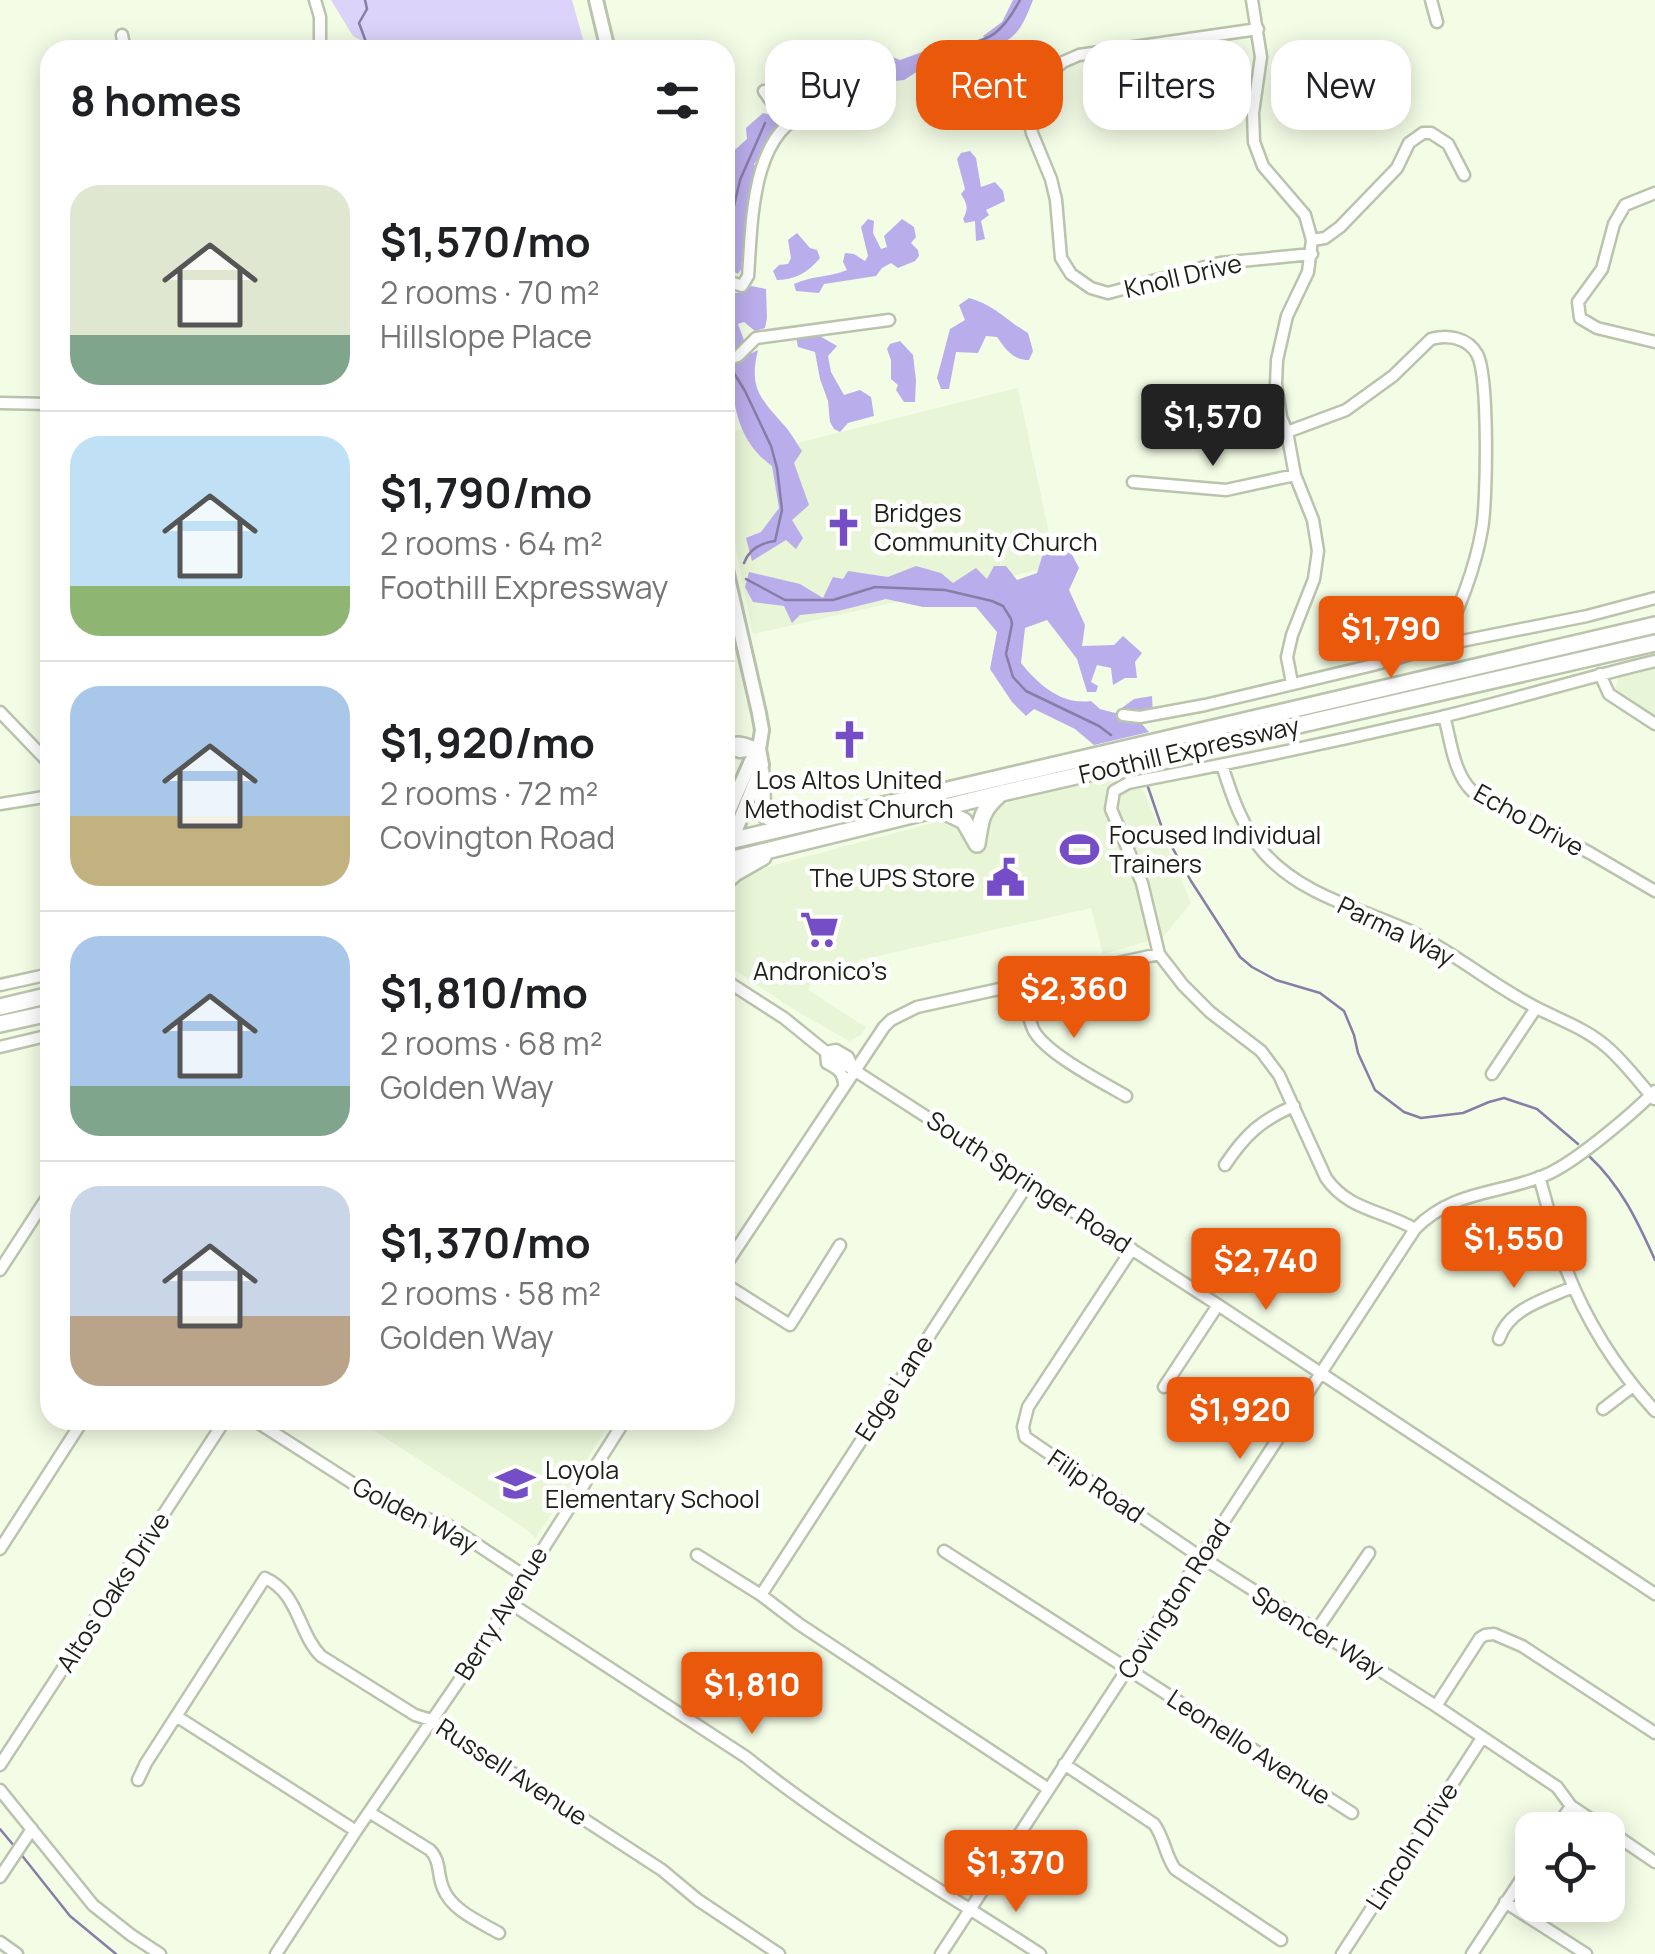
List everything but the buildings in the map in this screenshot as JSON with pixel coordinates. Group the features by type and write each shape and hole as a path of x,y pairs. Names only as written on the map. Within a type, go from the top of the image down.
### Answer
{"highway":[{"name":"Foothill Expressway","path":"735,842 1655,625"},
{"name":"Foothill Expressway","path":"735,858 1655,644"},
{"path":"760,772 763,814 788,827"},
{"path":"939,808 964,821 978,844 982,815 1002,793"},
{"path":"735,874 779,848"},
{"path":"0,1006 40,997"},
{"path":"0,1024 40,1015"}],"main road":[{"path":"596,0 606,40"},
{"path":"735,607 762,730 762,765 735,827"},
{"path":"735,797 759,749"}],"street":[{"path":"315,0 320,40"},
{"path":"1252,0 1261,57 1252,112 1254,142 1263,166 1305,215 1312,240 1308,272 1287,316 1279,344 1276,384 1295,475 1313,520 1318,551 1314,579 1292,636 1288,658 1292,683"},
{"path":"1432,0 1437,22"},
{"name":"Knoll Drive","path":"1258,29 1079,55 1038,82 1028,114 1056,200 1061,258 1082,283 1108,292 1220,263 1312,254"},
{"path":"122,35 123,40"},
{"path":"735,284 742,286 748,276 754,194 770,150 784,130"},
{"path":"1312,240 1325,238 1340,227 1397,168 1410,143 1423,133 1431,133 1448,144 1464,175"},
{"path":"1655,193 1625,205 1614,224 1602,269 1578,302 1580,318 1597,328 1655,342"},
{"path":"735,357 756,338 888,320"},
{"path":"1287,432 1346,410 1394,376 1430,340 1457,338 1478,355 1484,381 1486,501 1476,558 1442,645"},
{"path":"0,404 40,404"},
{"path":"1133,482 1226,490 1295,475"},
{"path":"1123,716 1140,717 1204,705 1442,645 1655,598"},
{"path":"1415,1229 1356,1205 1335,1191 1279,1075 1261,1051 1182,985 1159,954 1142,883 1111,810 1112,799 1120,786 1444,716 1655,661"},
{"path":"1600,674 1609,694 1655,724"},
{"path":"0,712 40,754"},
{"name":"Echo Drive","path":"1444,716 1461,779 1472,791 1655,891"},
{"path":"735,751 759,749"},
{"name":"Parma Way","path":"1222,766 1240,816 1252,836 1267,856 1299,883 1411,932 1536,1008 1570,1023 1607,1047 1654,1095"},
{"path":"0,804 40,798"},
{"path":"735,1242 891,1020 917,1007 1159,954"},
{"path":"0,985 40,976"},
{"path":"1022,984 1032,1028 1040,1040 1126,1096"},
{"name":"South Springer Road","path":"735,987 784,1018 826,1052 1655,1594"},
{"path":"1492,1074 1536,1008"},
{"path":"0,1047 40,1037"},
{"path":"826,1052 828,1062 844,1076 844,1084"},
{"name":"Covington Road","path":"941,1954 1415,1229 1450,1202 1554,1171 1654,1095"},
{"path":"1225,1165 1256,1126 1294,1106"},
{"path":"1539,1177 1573,1286 1601,1339 1655,1411"},
{"name":"Edge Lane","path":"760,1595 1029,1182"},
{"path":"0,1270 40,1208"},
{"path":"735,1290 790,1325 840,1244"},
{"name":"Filip Road","path":"1132,1249 1028,1407 1023,1427 1031,1442 1201,1557"},
{"path":"1499,1339 1502,1328 1520,1310 1573,1286"},
{"path":"1164,1387 1218,1305"},
{"path":"1604,1409 1633,1386"},
{"path":"0,1549 76,1430"},
{"name":"Altos Oaks Drive","path":"0,1765 219,1430"},
{"name":"Golden Way","path":"270,1430 385,1504 446,1524 526,1577"},
{"name":"Berry Avenue","path":"276,1954 510,1603 619,1430"},
{"name":"Leonello Avenue","path":"944,1550 1352,1814"},
{"path":"1316,1631 1369,1553"},
{"path":"697,1555 1047,1788"},
{"name":"Spencer Way","path":"1201,1557 1557,1787 1580,1812"},
{"name":"Russell Avenue","path":"176,1716 265,1578 277,1584 297,1609 312,1647 321,1656 415,1715 431,1720 662,1870 778,1954"},
{"path":"510,1603 746,1757 852,1834 1040,1954"},
{"path":"1436,1706 1480,1638 1494,1634 1522,1646 1655,1733"},
{"path":"138,1780 176,1716 356,1831"},
{"name":"Lincoln Drive","path":"1342,1954 1482,1738"},
{"path":"1064,1764 1154,1824 1175,1868 1281,1940"},
{"path":"0,1790 94,1905 160,1954"},
{"path":"1567,1812 1571,1806"},
{"path":"368,1812 430,1850 436,1857 450,1902 499,1933"},
{"path":"0,1877 32,1829"},
{"name":"Spencer Way","path":"1625,1842 1655,1862"},
{"path":"1472,1954 1515,1888"},
{"path":"1506,1902 1586,1954"},
{"path":"0,1942 17,1954"}],"shaded area":[{"path":"331,0 572,0 583,40 360,40 353,36"},
{"path":"1013,0 1033,0 1013,36 1007,40 986,40 983,36 1002,22"},
{"path":"916,54 916,72 896,81 896,58"},
{"path":"763,113 765,130 783,130 783,135 754,164 760,174 747,209 738,274 735,150 747,139 746,128"},
{"path":"970,151 976,158 981,187 995,182 1005,201 986,210 989,215 981,221 985,239 976,241 975,221 965,223 963,219 967,206 961,194 965,189 957,159 961,153"},
{"path":"868,219 874,221 873,233 881,249 887,247 884,236 902,219 914,227 916,237 911,243 919,256 915,261 898,268 891,263 876,276 824,284 819,293 796,291 794,284 847,270 843,262 845,253 865,261 868,256 861,227"},
{"path":"797,233 810,248 817,250 820,258 801,274 777,280 773,271 788,264 788,240"},
{"path":"751,286 766,289 767,318 765,328 755,331 744,322 738,324 745,343 735,349 735,293"},
{"path":"969,298 994,309 1028,333 1033,351 1029,360 1019,358 997,337 986,336 978,353 956,352 949,389 941,389 937,378 950,329 965,320 959,305"},
{"path":"813,332 837,346 828,356 831,372 844,395 860,390 871,397 874,416 848,423 840,432 834,429 815,352 798,347 796,337"},
{"path":"900,341 913,355 915,402 904,402 896,390 898,385 891,379 887,349"},
{"path":"758,350 758,390 802,451 794,463 809,505 792,520 803,538 796,549 786,540 752,561 746,538 761,532 779,508 772,466 755,451 736,411 735,361"},
{"path":"1018,388 1056,566 753,634 735,543 735,431 747,428 766,451"},
{"path":"1046,544 1068,547 1079,568 1069,590 1085,625 1082,646 1114,645 1123,636 1142,653 1135,662 1137,678 1125,678 1113,685 1111,668 1097,665 1091,682 1098,686 1096,692 1087,692 1077,659 1047,620 1025,628 1021,663 1060,697 1091,701 1100,709 1115,713 1134,699 1152,696 1153,714 1141,723 1149,732 1094,745 1075,729 1034,709 1026,716 990,669 997,632 976,607 923,607 886,599 838,611 800,615 792,623 784,606 753,602 745,587 749,572 800,584 823,598 833,577 843,579 848,571 888,577 916,566 941,573 953,583 976,568 987,579 994,566 1006,566 1017,580 1037,573"},
{"path":"1655,669 1655,716 1615,688 1619,677"},
{"path":"1104,777 1143,790 1191,903 1163,937 1103,954 1091,908 860,960 861,968 844,975 825,973 815,978 808,990 866,1027 849,1041 735,970 735,880 749,872"},
{"name":"Loyola Elementary School","path":"373,1430 606,1430 536,1538"}],"waterway":[{"path":"365,0 367,9 359,23 365,40"},
{"path":"980,40 994,34 1007,21 1020,0"},
{"path":"735,202 740,180 765,123"},
{"path":"735,375 771,446 782,510 775,541 756,547 744,563"},
{"path":"746,579 785,600 833,600 875,587 945,590 992,601 1003,606 1011,619 1006,654 1013,677 1026,691 1111,735"},
{"path":"1148,787 1163,831 1240,957 1276,980 1320,993 1344,1011 1375,1090 1404,1112 1421,1118 1463,1113 1504,1098 1537,1109 1578,1144"},
{"path":"1589,1156 1635,1217 1655,1260"},
{"path":"0,1829 15,1847"},
{"path":"20,1853 70,1916 116,1954"}],"place":[{"name":"Bridges Community Church","path":"844,527"},
{"name":"Los Altos United Methodist Church","path":"849,739"},
{"name":"Focused Individual Trainers","path":"1079,849"},
{"name":"The UPS Store","path":"1005,878"},
{"name":"Andronico’s","path":"820,930"},
{"name":"Loyola Elementary School","path":"515,1484"}]}
